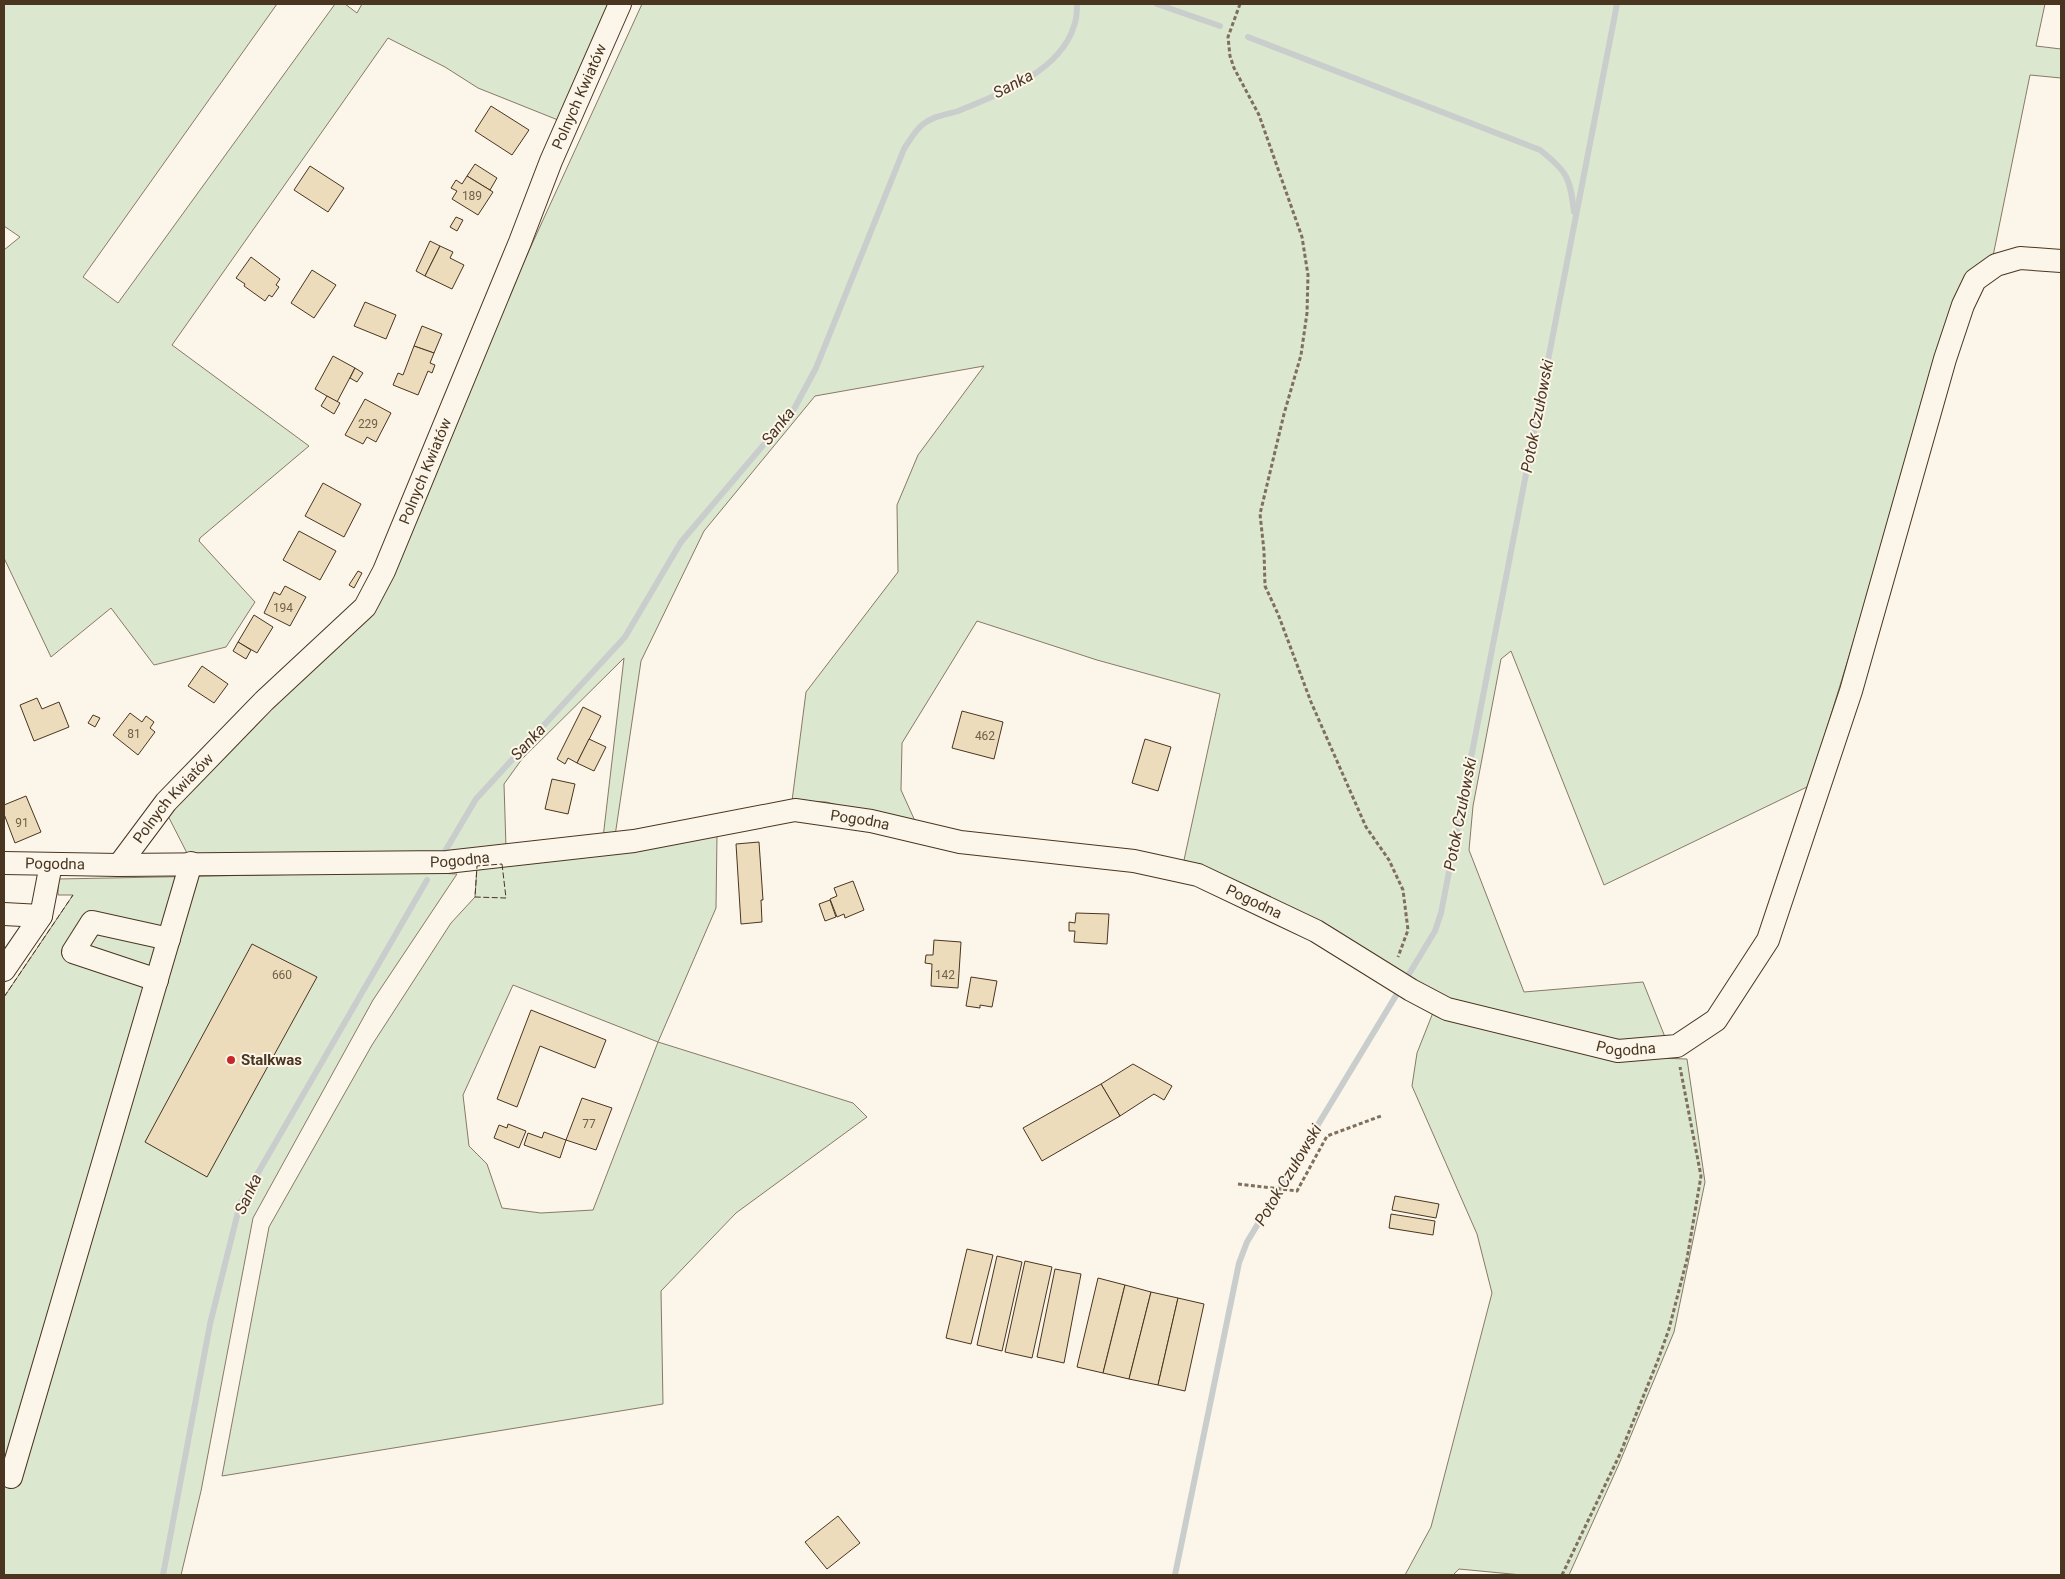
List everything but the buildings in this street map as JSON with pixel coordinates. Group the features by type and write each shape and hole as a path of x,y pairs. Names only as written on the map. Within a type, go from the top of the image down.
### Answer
{"street":[{"name":"Polnych Kwiatów","path":"119,864 166,802 264,701 364,607 384,571 520,242 551,161 620,4"},
{"path":"1677,1046 1716,1020 1768,940 1851,691 1962,305 1975,280 1996,265 2020,258 2061,261"},
{"name":"Pogodna","path":"4,861 51,864 446,862 634,841 795,810 871,821 960,842 1134,860 1198,875 1316,931 1411,990 1447,1009 1618,1051 1677,1046"},
{"path":"11,1477 191,863"},
{"path":"4,970 41,916 51,864"},
{"path":"4,914 41,916"},
{"path":"157,980 73,952 92,922 169,939"}],"path":[{"path":"1240,4 1228,36 1230,56 1234,68 1259,114 1302,237 1308,275 1307,313 1302,355 1284,414 1260,514 1266,586 1311,702 1366,827 1389,860 1403,890 1408,930 1390,977"},
{"path":"1562,1575 1620,1454 1658,1360 1669,1329 1687,1259 1701,1176 1677,1046"},
{"path":"1238,1184 1297,1191 1327,1136 1381,1116"}],"green space":[{"path":"4,4 277,4 83,277 118,303 335,4 345,4 357,13 362,4 614,4 563,122 478,88 445,67 388,38 172,345 309,446 200,538 199,541 255,602 226,647 154,665 111,608 51,657 4,558 4,250 20,237 4,226"},
{"path":"642,4 2045,4 2036,46 2061,49 2061,78 2030,75 1993,256 1879,559 1809,786 1604,885 1511,651 1501,659 1473,806 1469,850 1524,992 1643,982 1665,1037 1618,1045 1458,1003 1223,878 1184,860 1220,694 1097,660 977,621 902,743 901,790 915,821 892,819 826,802 792,801 806,692 898,572 897,505 918,455 984,366 815,396 704,531 641,661 615,836 603,838 624,658 522,759 504,784 506,848 452,856 189,857 166,812 337,641 505,303"},
{"path":"717,835 716,908 658,1042 853,1103 867,1117 736,1213 661,1291 663,1404 222,1476 269,1227 372,1045 451,923 475,897 477,866","holes":["513,985 658,1042 593,1210 541,1213 502,1208 487,1164 469,1146 463,1095"]},
{"path":"416,872 457,874 373,1000 253,1218 201,1491 181,1575 4,1575 4,997 73,895 58,895 58,879"},
{"path":"1434,1010 1658,1058 1687,1059 1705,1182 1674,1332 1619,1464 1569,1575 1522,1575 1459,1569 1453,1575 1405,1575 1431,1527 1492,1293 1477,1234 1412,1086 1417,1053"}],"waterway":[{"name":"Sanka","path":"444,853 476,799 625,637 681,542 794,409 816,368 904,149 915,133 930,120 958,111 1009,89 1042,69 1067,42 1076,21 1077,4"},
{"path":"1157,4 1220,26"},
{"name":"Potok Czułowski","path":"1175,1575 1239,1263 1247,1242 1435,931 1441,913 1617,4"},
{"path":"1248,37 1540,150 1557,164 1566,176 1571,191 1574,212"},
{"name":"Sanka","path":"163,1575 210,1324 240,1204 427,880"}],"fence":[{"path":"502,864 506,898 475,897 477,866 502,864"},
{"path":"4,997 73,895"}],"place":[{"name":"Stalkwas","path":"231,1060"}]}
